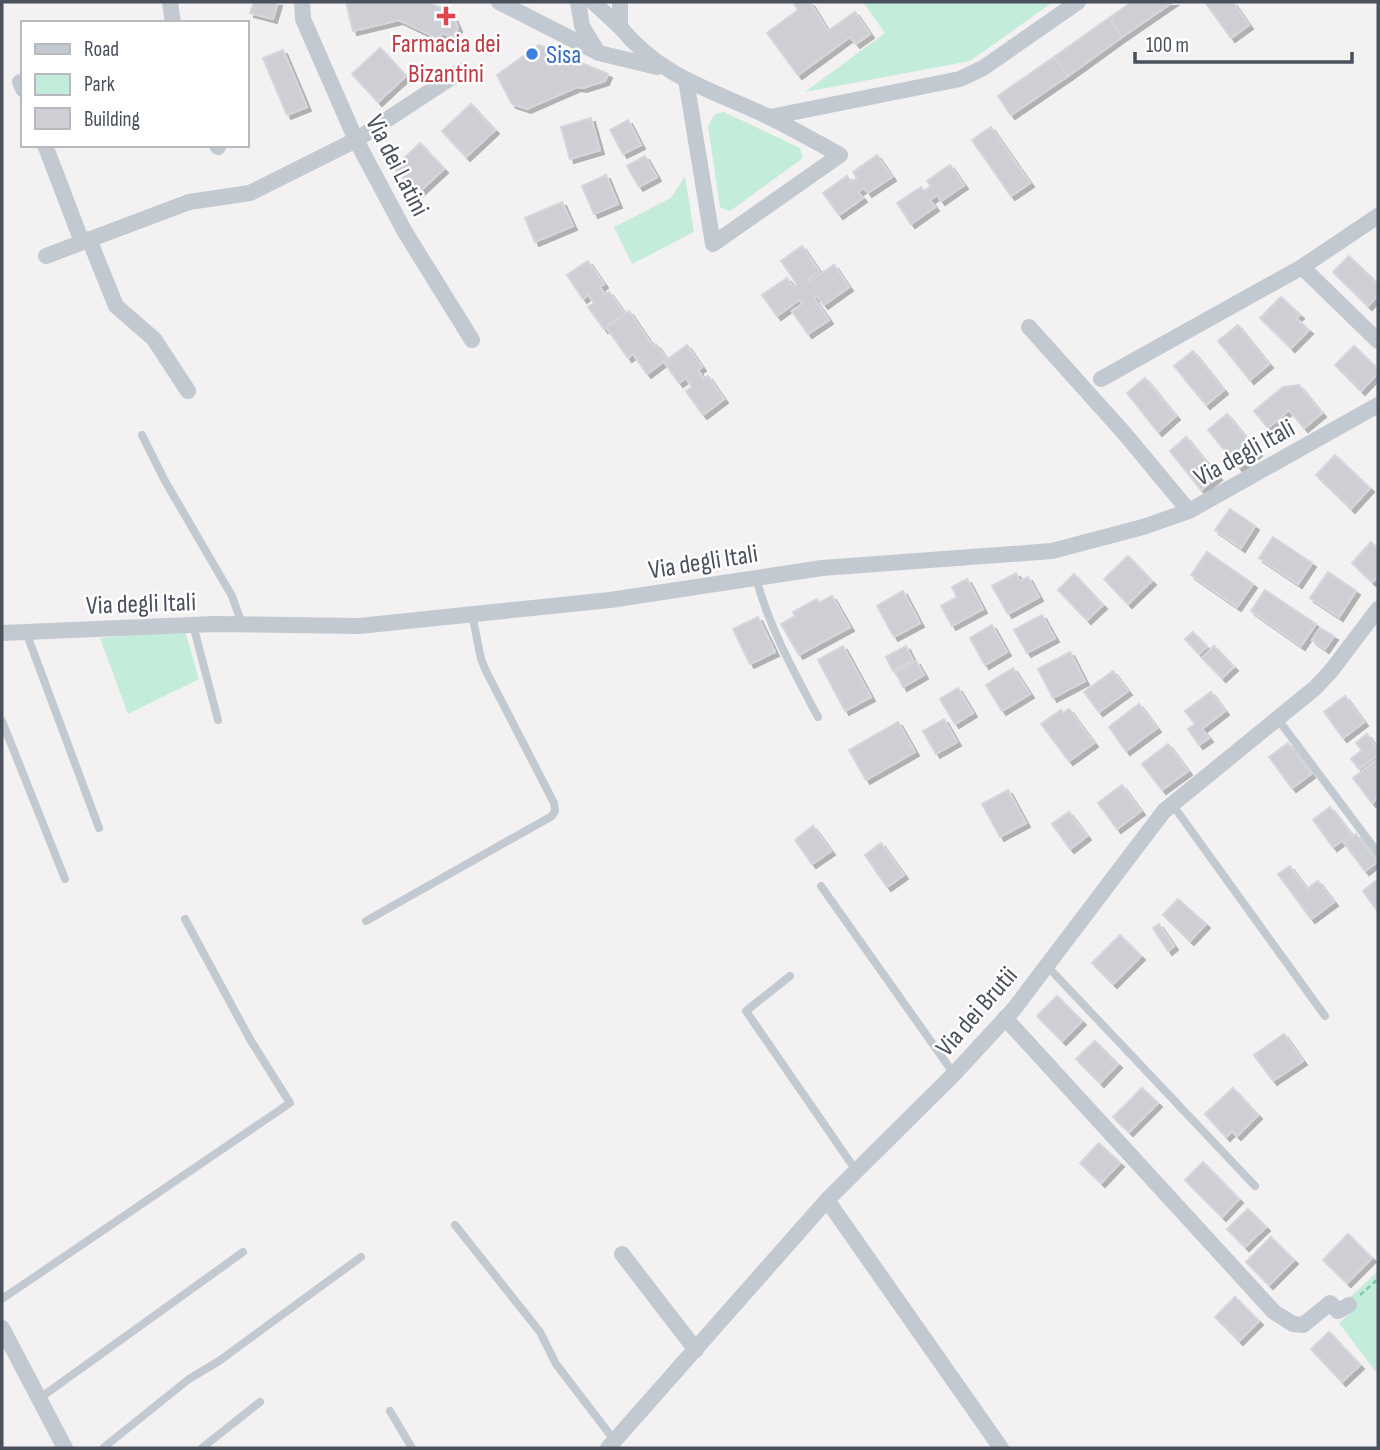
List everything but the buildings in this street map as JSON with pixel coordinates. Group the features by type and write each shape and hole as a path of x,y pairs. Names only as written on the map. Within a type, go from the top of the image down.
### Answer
{"street":[{"path":"170,2 173,21"},
{"name":"Via dei Latini","path":"302,2 303,19 356,140 405,232 472,340"},
{"path":"499,2 599,53 663,68"},
{"path":"578,2 582,26 599,53"},
{"path":"593,2 636,46 663,68 770,117 840,155 713,244 685,80"},
{"path":"620,2 620,27"},
{"path":"770,117 960,79 983,68 1078,2"},
{"path":"46,256 188,202 250,193 356,140 461,72"},
{"path":"46,147 116,306 154,339 188,391"},
{"path":"1101,379 1302,267 1378,216"},
{"path":"1302,267 1378,341"},
{"path":"1029,327 1125,433 1189,511"},
{"name":"Via degli Itali","path":"2,633 242,624 359,626 610,600 822,568 1052,551 1143,527 1189,511 1378,405"},
{"name":"Via dei Brutii","path":"611,1445 827,1200 954,1074 1005,1018 1164,811 1331,671 1378,609"},
{"path":"1005,1018 1274,1312 1293,1324 1303,1325 1330,1303 1338,1311 1349,1305"},
{"path":"827,1200 1001,1448"},
{"path":"622,1254 696,1350"},
{"path":"2,1328 65,1448"}],"lane":[{"path":"142,435 165,481 232,596 242,624"},
{"path":"756,578 762,600 788,662 818,717"},
{"path":"366,921 552,816 555,811 554,803 486,671 472,614"},
{"path":"193,625 219,720"},
{"path":"26,632 99,828"},
{"path":"1277,718 1378,853"},
{"path":"2,721 65,878"},
{"path":"1172,804 1325,1016"},
{"path":"821,887 954,1074"},
{"path":"2,1299 290,1103 251,1041 185,919"},
{"path":"1047,966 1255,1186"},
{"path":"790,976 746,1011 857,1172"},
{"path":"455,1225 540,1332 556,1364 611,1445"},
{"path":"40,1398 243,1252"},
{"path":"103,1448 189,1379 219,1361 361,1257"},
{"path":"202,1448 260,1402"},
{"path":"390,1411 412,1448"}],"path":[{"path":"1349,1305 1378,1279"}],"green space":[{"path":"863,2 1053,2 970,61 805,92 885,33"},
{"path":"724,112 800,148 803,158 730,211 720,207 708,126 715,114"},
{"path":"685,176 694,232 632,264 614,227 671,198"},
{"path":"185,631 199,679 128,714 100,638"},
{"path":"1378,1271 1378,1375 1339,1323 1354,1310 1346,1301"}],"place":[{"name":"Farmacia dei Bizantini","path":"446,16"},
{"name":"Sisa","path":"532,54"}]}
